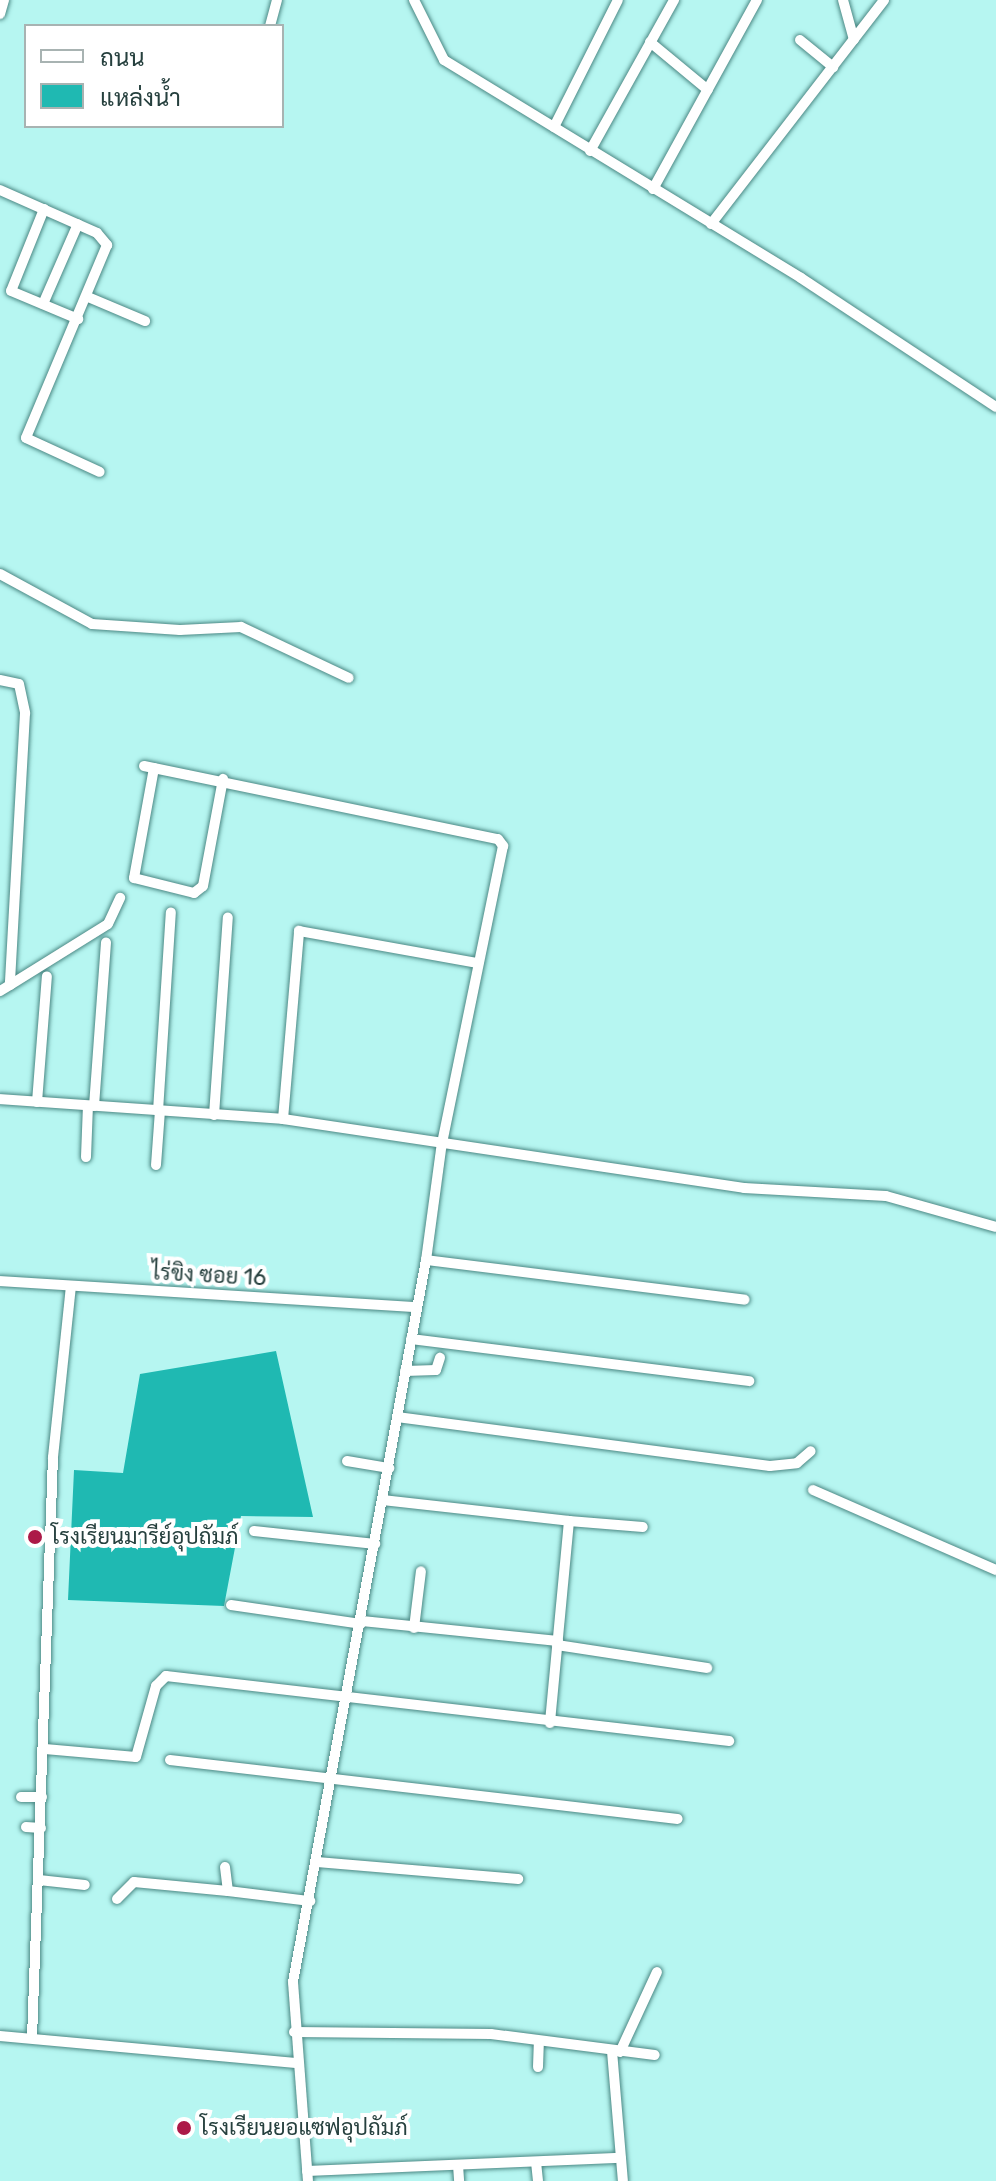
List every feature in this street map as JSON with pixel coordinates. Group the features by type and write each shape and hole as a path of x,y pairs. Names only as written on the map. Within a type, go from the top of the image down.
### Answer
{"street":[{"path":"0,14 4,0"},
{"path":"271,24 277,0"},
{"path":"414,0 444,60 711,224 996,407"},
{"path":"554,127 618,0"},
{"path":"590,151 674,0"},
{"path":"653,189 757,0"},
{"path":"843,0 854,40"},
{"path":"711,224 884,0"},
{"path":"800,40 833,67"},
{"path":"650,42 708,90"},
{"path":"0,190 78,224 107,245 88,297 26,438 100,472"},
{"path":"44,209 11,291 78,319"},
{"path":"43,304 78,224"},
{"path":"88,297 145,321"},
{"path":"0,574 92,624 165,630 241,627 349,678"},
{"path":"0,680 19,684 25,713 10,985"},
{"path":"223,779 203,886 194,893 134,878 149,767 223,779 498,839 503,846 442,1142 426,1260 293,1982 296,2063 307,2176 386,2169 621,2158"},
{"path":"0,991 108,924 120,898"},
{"path":"156,1165 171,912"},
{"path":"214,1115 228,917"},
{"path":"283,1119 299,931 477,963"},
{"path":"86,1157 106,942"},
{"path":"37,1102 47,976"},
{"path":"0,1099 283,1119 744,1188 900,1198 996,1227"},
{"path":"426,1260 745,1300"},
{"name":"ไร่ขิง ซอย 16","path":"0,1281 416,1307"},
{"path":"32,2038 45,1749 53,1457 71,1287"},
{"path":"411,1339 749,1381"},
{"path":"405,1371 436,1370 440,1358"},
{"path":"397,1417 770,1466 797,1463 811,1451"},
{"path":"347,1461 389,1468"},
{"path":"813,1490 996,1570"},
{"path":"383,1500 643,1527"},
{"path":"550,1723 569,1521"},
{"path":"254,1531 375,1544"},
{"path":"414,1628 421,1571"},
{"path":"231,1605 557,1643 707,1668"},
{"path":"45,1749 136,1757 156,1686 166,1676 346,1700 729,1741"},
{"path":"170,1760 678,1819"},
{"path":"21,1797 42,1797"},
{"path":"26,1827 41,1828"},
{"path":"317,1862 518,1879"},
{"path":"225,1867 228,1891"},
{"path":"39,1880 85,1885"},
{"path":"117,1899 134,1882 310,1901"},
{"path":"623,2181 616,2051 657,1972"},
{"path":"294,2032 491,2034 655,2055"},
{"path":"0,2036 296,2063"},
{"path":"538,2067 539,2041"},
{"path":"536,2162 538,2181"},
{"path":"458,2165 459,2181"},
{"path":"386,2169 387,2181"}],"water":[{"path":"276,1351 313,1517 241,1516 224,1606 68,1600 74,1470 123,1473 140,1374"}],"place":[{"name":"โรงเรียนมารีย์อุปถัมภ์","path":"35,1537"},
{"name":"โรงเรียนยอแซฟอุปถัมภ์","path":"184,2128"}]}
